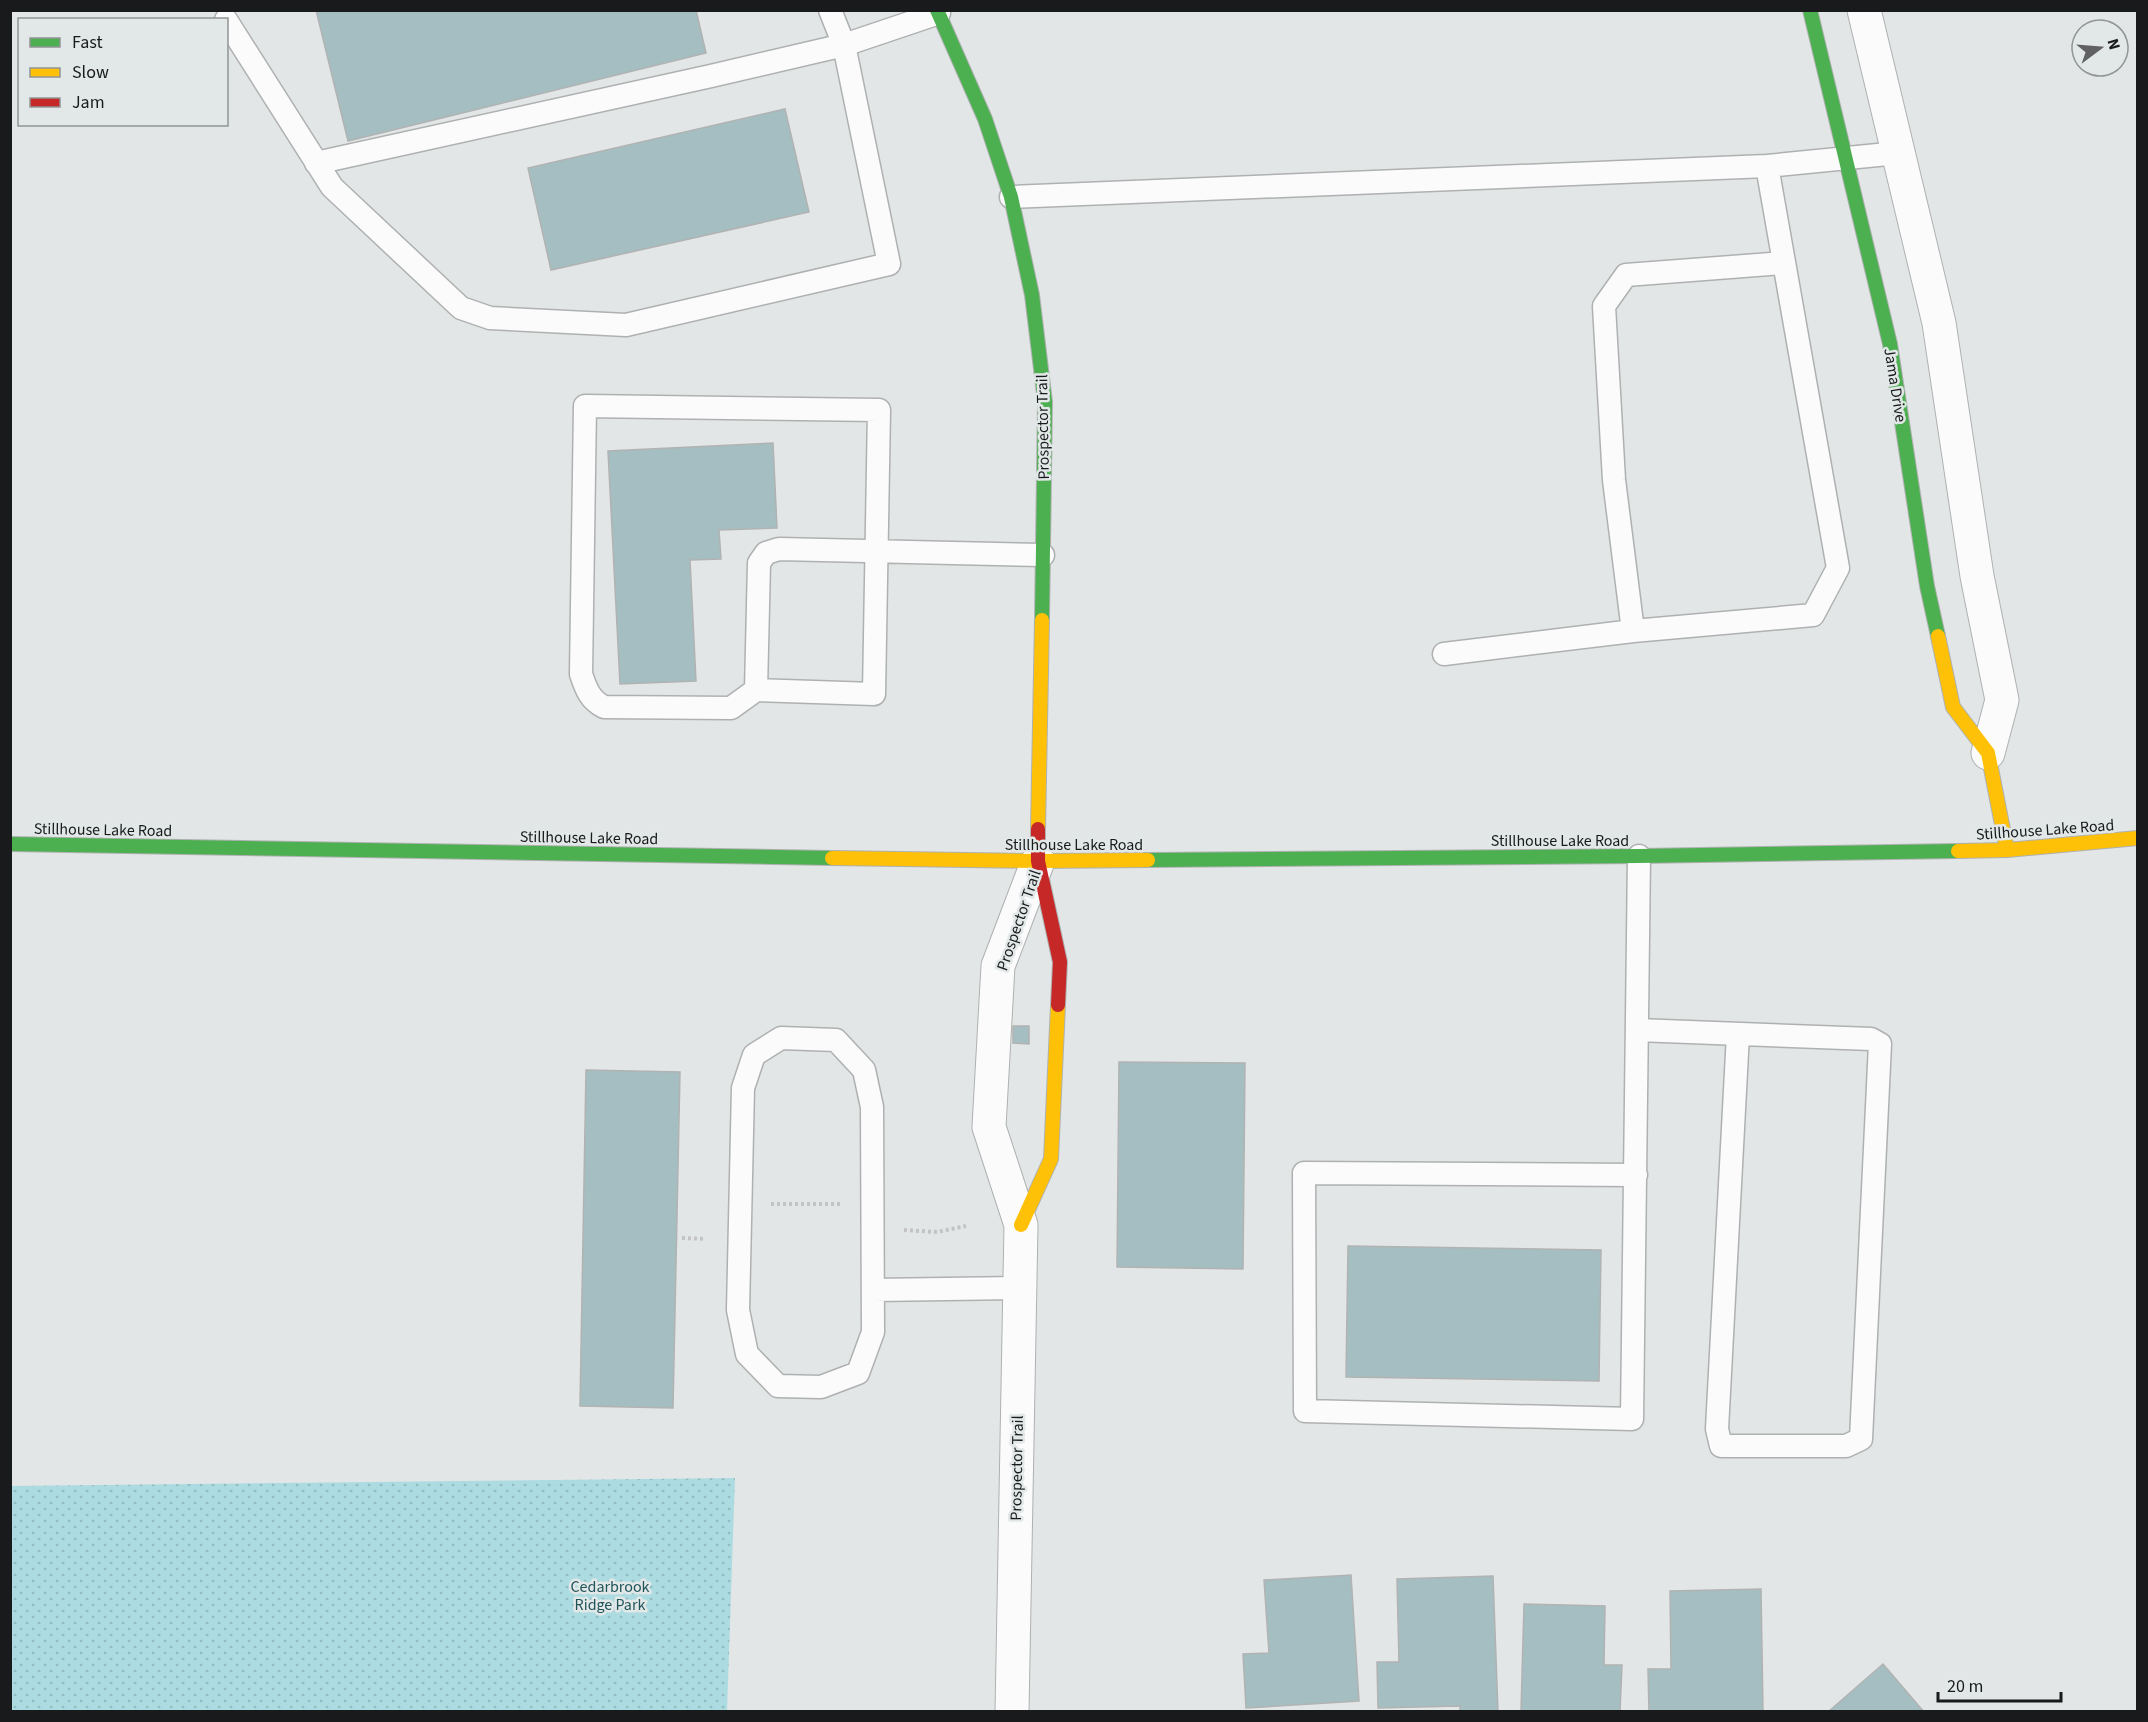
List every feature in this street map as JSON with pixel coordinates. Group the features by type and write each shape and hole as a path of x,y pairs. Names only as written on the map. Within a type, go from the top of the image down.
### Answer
{"street":[{"name":"Jama Drive","path":"1810,10 1890,344 1927,586 1953,707 1988,753"},
{"name":"Jama Drive","path":"1864,10 1939,323 1977,576 2002,700 1988,753 2007,850"},
{"name":"Prospector Trail","path":"938,12 985,120 1011,197 1032,295 1045,402 1038,861 1060,962 1051,1159 1021,1225"},
{"name":"Stillhouse Lake Road","path":"10,844 1038,861 1639,856 2007,850 2138,838"},
{"name":"Prospector Trail","path":"1012,1712 1021,1225 989,1128 999,966 1038,861"}],"lane":[{"path":"228,23 332,187 461,308 490,318 626,325 889,264 844,45 830,10"},
{"path":"316,163 844,45 938,12"},
{"path":"1011,197 1767,166 1846,160 1898,153"},
{"path":"1444,654 1633,631 1813,615 1838,568 1767,166"},
{"path":"1633,631 1614,480 1604,306 1626,275 1784,263"},
{"path":"585,406 879,410 876,550 874,694 756,690 731,708 604,707 594,702 586,690 581,674 585,406"},
{"path":"756,690 759,563 766,554 779,549 1043,555"},
{"path":"1636,1175 1304,1173 1305,1411 1632,1419 1636,1175 1639,856"},
{"path":"1637,1030 1738,1034 1871,1040 1880,1044 1861,1439 1846,1446 1721,1446 1717,1429 1738,1034"},
{"path":"781,1038 836,1040 864,1070 872,1107 872,1224 873,1332 858,1373 821,1387 778,1386 747,1354 738,1310 743,1088 754,1055 781,1038"},
{"path":"873,1290 1020,1288"}],"path":[{"path":"682,1238 720,1239 768,1204 843,1204 881,1229 937,1232 966,1226"}],"green space":[{"name":"Cedarbrook Ridge Park","path":"735,1478 727,1711 11,1711 11,1486"}],"building":[{"path":"316,10 696,10 706,53 348,141"},
{"path":"785,109 809,212 551,270 528,168"},
{"path":"773,443 777,528 719,530 721,559 690,560 696,681 620,684 608,451"},
{"path":"1013,1026 1029,1026 1029,1044 1013,1043"},
{"path":"1119,1062 1245,1063 1243,1269 1117,1267"},
{"path":"586,1070 680,1072 673,1408 580,1406"},
{"path":"1348,1246 1601,1250 1599,1381 1346,1377"},
{"path":"1351,1575 1359,1701 1246,1708 1243,1654 1269,1653 1264,1580"},
{"path":"1493,1576 1498,1712 1460,1712 1460,1706 1378,1708 1377,1662 1399,1662 1397,1579"},
{"path":"1761,1589 1763,1712 1649,1712 1648,1669 1671,1669 1670,1591"},
{"path":"1524,1604 1605,1606 1604,1665 1622,1665 1620,1712 1521,1711"},
{"path":"1883,1664 1924,1712 1828,1712"}],"traffic: fast":[{"path":"937,10 985,119 1011,197 1032,295 1045,402 1042,620"},
{"path":"1810,10 1890,344 1927,586 1938,636"},
{"path":"10,844 832,858"},
{"path":"1148,860 1958,851"}],"traffic: slow":[{"path":"1038,829 1042,620"},
{"path":"1938,636 1953,707 1988,753 2007,850"},
{"path":"1958,851 2007,850 2138,838"},
{"path":"832,858 1148,860"},
{"path":"1021,1225 1051,1159 1058,1005"}],"traffic: jam":[{"path":"1038,829 1038,861 1060,962 1058,1005"}]}
